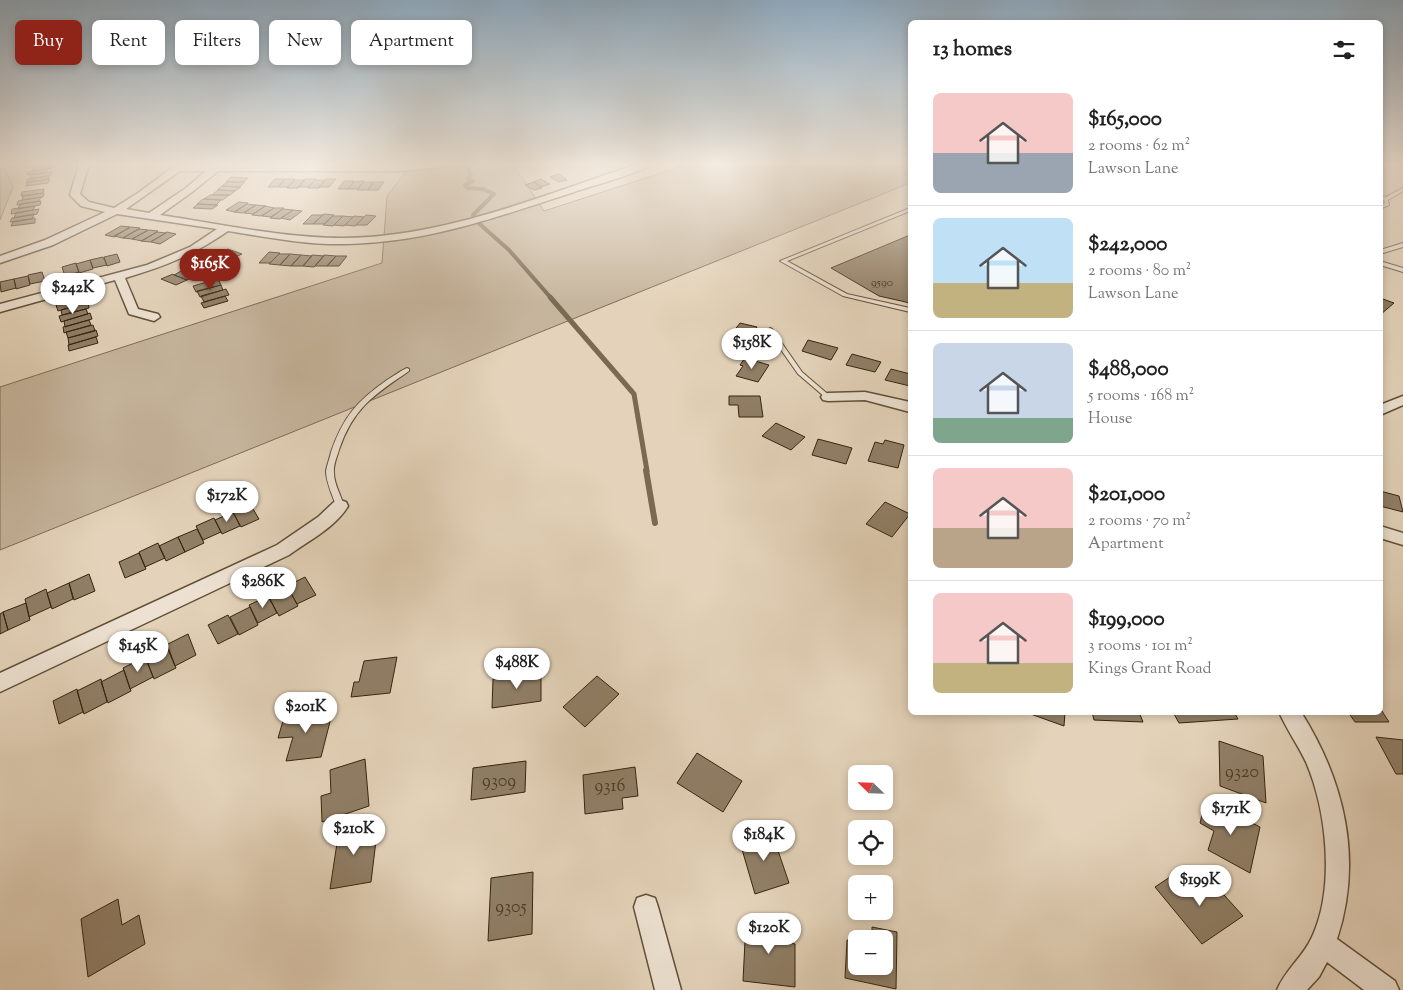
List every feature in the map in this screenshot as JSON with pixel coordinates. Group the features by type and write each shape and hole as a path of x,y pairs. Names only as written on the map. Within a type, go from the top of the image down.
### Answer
{"street":[{"path":"111,210 294,238 343,241 395,238 462,225 507,210"},
{"path":"151,216 159,210"},
{"path":"0,260 64,236 116,211"},
{"path":"0,308 119,277 174,258 194,249 226,228"},
{"path":"119,277 133,311 154,317"},
{"path":"828,397 865,396 908,406"},
{"path":"1383,409 1403,400"},
{"path":"0,683 283,550 324,521 340,506"},
{"path":"1383,533 1403,539"},
{"path":"1290,990 1302,979 1323,944 1336,904 1338,855 1333,813 1320,771 1291,715"},
{"path":"646,907 668,990"},
{"path":"1323,944 1386,990"}],"lane":[{"path":"907,210 783,261 845,295 908,310"},
{"path":"1383,251 1403,245"},
{"path":"1383,264 1403,270"},
{"path":"770,330 800,373 828,397"},
{"path":"340,506 330,471 339,437 347,420 359,404 406,370"}],"shaded area":[{"path":"0,210 4,210 0,220"},
{"path":"386,210 843,210 0,550 0,387 382,263"}],"building":[{"path":"12,210 32,210 11,214"},
{"path":"39,210 37,214 14,218 16,213"},
{"path":"237,210 248,210 243,213 234,212"},
{"path":"248,210 259,210 253,214 244,213"},
{"path":"259,210 270,210 261,216 252,215"},
{"path":"271,210 281,210 271,217 262,216"},
{"path":"281,210 293,210 280,219 270,218"},
{"path":"293,210 302,211 290,220 281,218"},
{"path":"34,214 32,219 10,222 12,218"},
{"path":"324,214 334,215 324,224 313,224"},
{"path":"312,215 323,215 313,224 303,224"},
{"path":"366,215 376,216 367,225 356,225"},
{"path":"333,216 343,216 333,226 323,225"},
{"path":"343,216 353,217 344,226 334,225"},
{"path":"354,216 364,217 355,226 345,225"},
{"path":"35,218 35,223 11,226 13,222"},
{"path":"121,226 130,227 114,237 105,235"},
{"path":"131,227 140,228 123,238 114,236"},
{"path":"139,229 148,230 132,239 123,238"},
{"path":"149,230 158,231 142,241 132,239"},
{"path":"157,232 166,233 150,242 141,241"},
{"path":"167,232 176,234 160,244 151,242"},
{"path":"908,236 908,303 879,296 831,268"},
{"path":"228,249 242,254 231,259 218,254"},
{"path":"269,252 280,253 270,263 259,263"},
{"path":"117,254 120,262 107,266 104,257"},
{"path":"279,254 290,254 280,265 269,264"},
{"path":"290,254 301,255 291,266 280,265"},
{"path":"219,255 233,260 222,265 208,259"},
{"path":"301,255 312,256 303,266 291,266"},
{"path":"312,255 324,256 314,267 303,266"},
{"path":"324,255 336,256 327,266 315,266"},
{"path":"336,256 347,256 339,266 327,266"},
{"path":"103,257 107,265 93,268 90,260"},
{"path":"207,259 222,265 211,270 196,264"},
{"path":"90,260 93,269 79,273 76,264"},
{"path":"76,263 79,272 65,276 62,267"},
{"path":"198,265 212,270 201,275 187,270"},
{"path":"185,269 199,275 187,280 174,275"},
{"path":"42,272 45,281 30,284 28,275"},
{"path":"173,274 187,280 176,285 161,279"},
{"path":"28,276 30,285 16,289 14,279"},
{"path":"14,279 16,288 1,292 0,282"},
{"path":"218,279 221,285 196,292 193,286"},
{"path":"221,285 223,290 200,297 197,291"},
{"path":"226,289 229,295 204,302 201,296"},
{"path":"225,296 228,301 204,308 201,303"},
{"path":"83,298 85,303 58,311 56,305"},
{"path":"1383,299 1394,303 1383,312"},
{"path":"88,302 89,308 62,315 61,310"},
{"path":"86,309 88,314 61,322 59,316"},
{"path":"90,313 92,319 65,327 64,321"},
{"path":"89,320 91,325 64,333 63,327"},
{"path":"740,323 757,327 741,350 723,345"},
{"path":"93,325 95,331 68,338 66,332"},
{"path":"96,330 98,336 69,345 68,338"},
{"path":"96,337 98,343 69,351 68,345"},
{"path":"808,340 838,348 831,360 802,351"},
{"path":"852,354 881,362 875,372 846,365"},
{"path":"745,358 769,365 758,382 736,376 743,366 740,365"},
{"path":"891,369 908,373 908,386 885,380"},
{"path":"729,396 760,396 763,417 739,417 738,405 729,405"},
{"path":"776,423 805,437 791,450 762,436"},
{"path":"818,439 852,448 846,464 812,455"},
{"path":"885,440 904,445 898,468 868,461 875,442 883,444"},
{"path":"1383,492 1399,496 1403,512 1383,507"},
{"path":"885,502 908,513 908,517 892,537 866,524"},
{"path":"250,504 259,519 241,527 233,512"},
{"path":"233,512 240,526 222,534 215,520"},
{"path":"214,518 221,532 203,540 196,526"},
{"path":"197,529 204,543 185,552 178,537"},
{"path":"178,537 185,552 166,561 159,546"},
{"path":"158,543 165,558 145,567 139,552"},
{"path":"139,553 146,569 125,578 119,562"},
{"path":"89,574 95,591 74,600 69,583"},
{"path":"305,577 316,595 297,604 287,586"},
{"path":"69,583 73,599 52,609 47,593"},
{"path":"46,589 51,607 29,617 25,599"},
{"path":"289,590 298,606 279,616 270,599"},
{"path":"268,596 277,613 258,623 249,605"},
{"path":"26,603 30,620 8,630 3,612"},
{"path":"250,607 258,625 239,635 230,617"},
{"path":"3,612 8,630 0,634 0,614"},
{"path":"228,615 238,634 218,644 208,625"},
{"path":"188,634 196,655 175,666 166,645"},
{"path":"168,647 176,668 154,679 146,658"},
{"path":"145,657 153,677 130,689 123,668"},
{"path":"397,657 390,693 351,697 354,682 359,682 364,661"},
{"path":"124,670 131,691 108,703 101,682"},
{"path":"541,672 541,701 492,708 493,679"},
{"path":"597,676 619,694 585,727 563,707"},
{"path":"101,679 107,702 84,714 77,691"},
{"path":"77,689 83,712 59,724 53,701"},
{"path":"333,710 321,757 286,761 293,737 278,738 285,714"},
{"path":"1383,713 1389,722 1355,722 1350,715 1383,715"},
{"path":"1033,715 1065,715 1064,726"},
{"path":"1093,715 1140,715 1143,722 1094,720"},
{"path":"1175,715 1236,715 1238,719 1179,723"},
{"path":"1376,737 1403,740 1403,774 1396,774"},
{"path":"1219,741 1263,756 1266,803 1220,786"},
{"path":"697,753 742,781 723,812 677,783"},
{"path":"365,759 369,806 322,822 321,796 331,793 330,770"},
{"path":"526,761 525,792 471,800 473,768"},
{"path":"635,767 638,796 622,798 623,809 585,814 583,775"},
{"path":"1206,799 1260,827 1250,873 1208,850 1214,831 1200,823"},
{"path":"378,824 371,882 330,889 339,830"},
{"path":"771,830 789,883 755,894 739,839"},
{"path":"533,872 532,934 488,941 491,878"},
{"path":"1173,875 1185,890 1207,876 1243,916 1202,944 1155,887"},
{"path":"118,899 122,925 139,915 145,944 88,977 81,919"},
{"path":"746,921 785,926 785,942 795,944 795,987 743,981"},
{"path":"872,927 887,930 872,930"},
{"path":"893,931 897,932 896,989 845,978 847,940 848,975 893,975"}],"waterway":[{"path":"478,210 473,215 474,219 509,250 551,298"},
{"path":"550,297 634,394 647,471"},
{"path":"646,470 655,523"}]}
